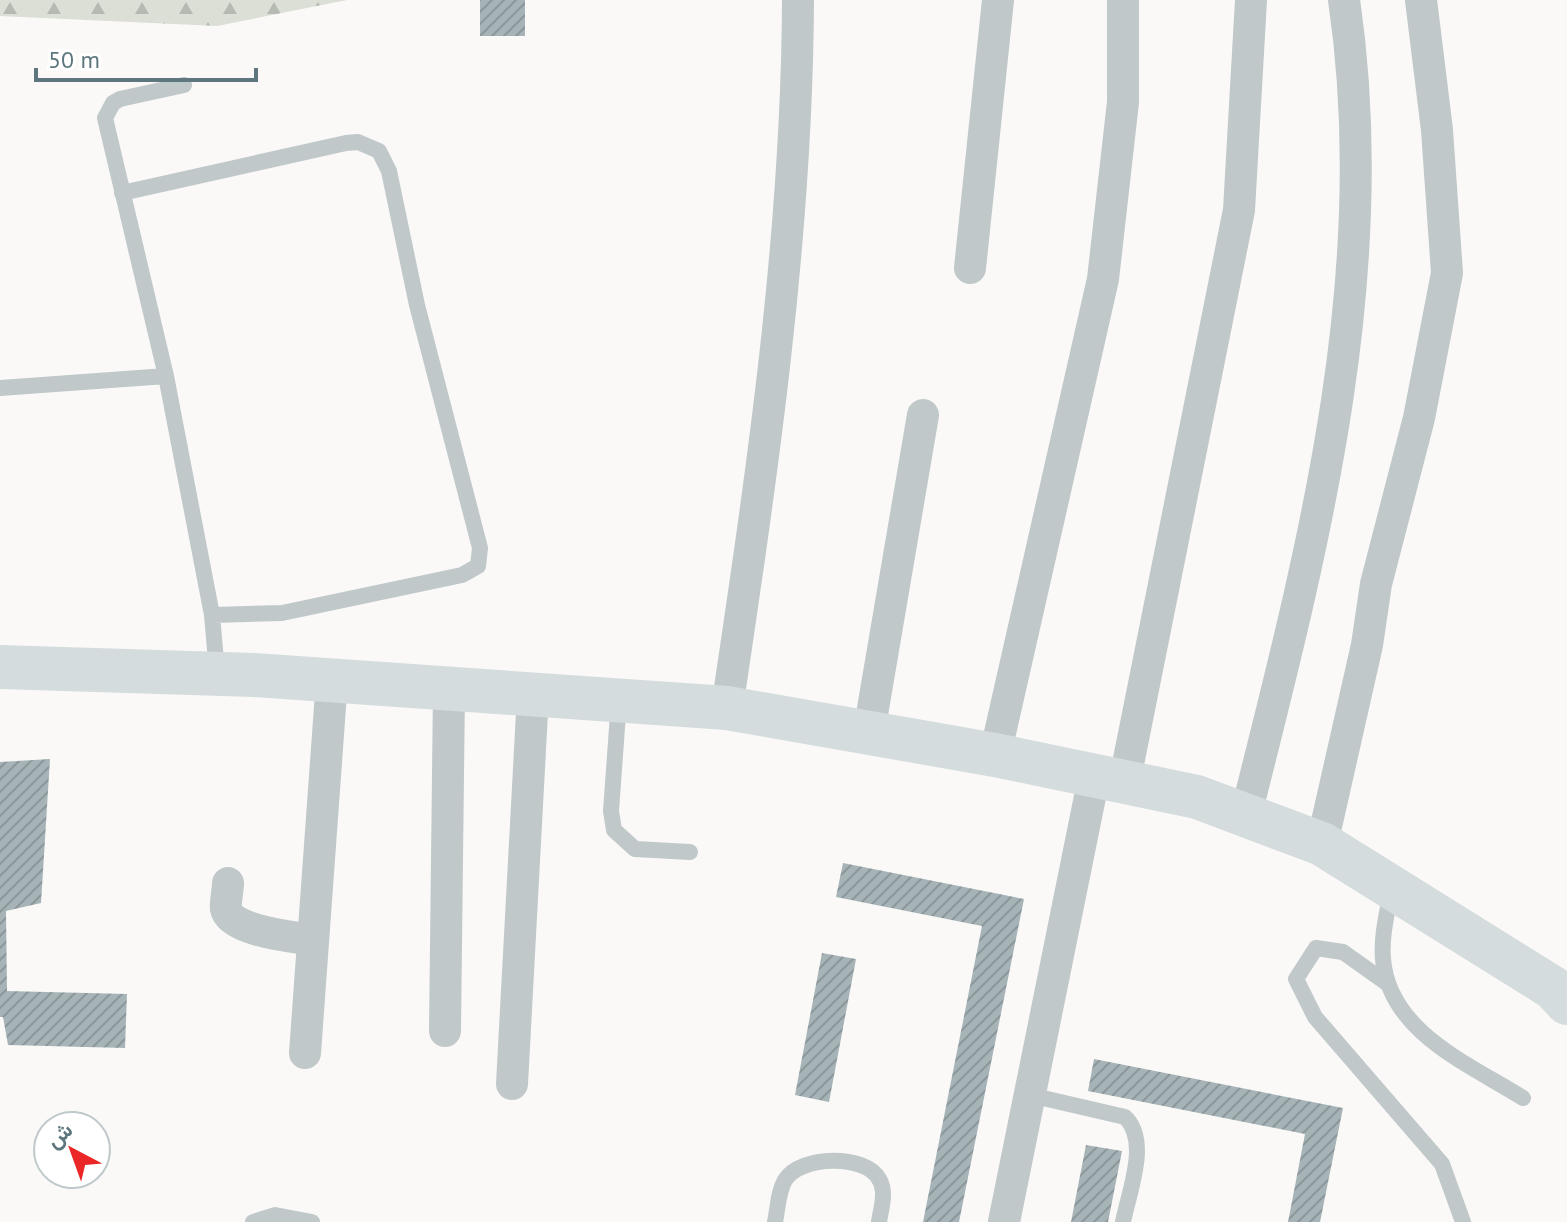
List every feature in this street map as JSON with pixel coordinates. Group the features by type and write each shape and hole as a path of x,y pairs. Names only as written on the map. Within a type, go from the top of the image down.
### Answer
{"street":[{"path":"727,708 779,333 797,84 798,0"},
{"path":"970,268 998,0"},
{"path":"995,755 1103,279 1123,102 1123,0"},
{"path":"1004,1222 1030,1095 1109,781 1239,210 1251,0"},
{"path":"1246,814 1338,415 1353,282 1356,216 1354,67 1344,0"},
{"path":"1322,844 1367,645 1376,584 1419,418 1447,273 1437,130 1421,0"},
{"path":"869,732 923,415"},
{"path":"0,667 332,679 727,708 995,755 1197,797 1322,844 1553,988 1567,1003"},
{"path":"305,1053 332,679"},
{"path":"445,1031 449,689"},
{"path":"512,1084 533,694"},
{"path":"228,883 226,910 232,919 256,929 313,940"}],"lane":[{"path":"184,85 120,99 108,110 106,127 166,376 212,615 217,673"},
{"path":"122,193 346,143 358,142 379,151 389,171 433,372 480,548 478,566 462,575 282,613 212,615"},
{"path":"0,388 166,376"},
{"path":"619,699 611,811 614,830 635,849 690,852"},
{"path":"1388,984 1383,936 1392,886"},
{"path":"1463,1222 1442,1164 1315,1017 1296,979 1316,948 1343,952 1388,984 1412,1025 1523,1098"},
{"path":"1030,1095 1125,1117 1134,1126 1138,1140 1123,1222"},
{"path":"775,1222 785,1180 802,1165 824,1160 859,1165 875,1173 883,1189 879,1222"},
{"path":"253,1222 275,1215 312,1222"}],"green space":[{"path":"0,0 347,0 217,26 0,16"}],"building":[{"path":"480,0 525,0 525,36 480,36"},
{"path":"50,759 41,903 6,911 7,991 127,994 125,1048 8,1045 3,1017 0,1017 0,762"},
{"path":"843,863 1024,899 959,1222 923,1222 982,926 836,897"},
{"path":"822,953 856,959 829,1102 795,1095"},
{"path":"1094,1059 1343,1108 1320,1222 1288,1222 1305,1134 1088,1091"},
{"path":"1086,1145 1122,1151 1108,1222 1071,1222"}]}
